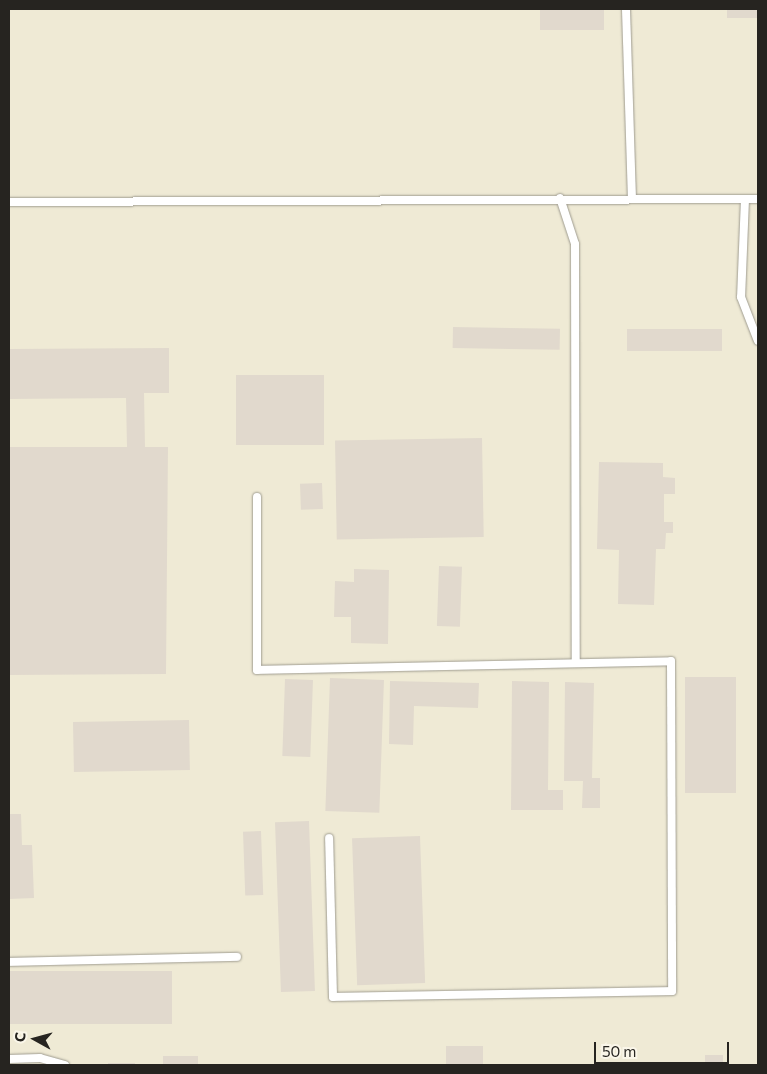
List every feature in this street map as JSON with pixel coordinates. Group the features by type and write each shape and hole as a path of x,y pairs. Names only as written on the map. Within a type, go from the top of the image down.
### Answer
{"lane":[{"path":"626,9 632,198"},
{"path":"560,198 575,244 576,662"},
{"path":"9,202 560,198 758,199"},
{"path":"745,199 741,297 758,341"},
{"path":"257,498 257,670 671,661 672,991 333,997 329,838"},
{"path":"9,962 237,957"},
{"path":"9,1060 40,1058 65,1065"}],"shaded area":[{"path":"9,9 758,9 758,1065 9,1065"}],"building":[{"path":"540,9 604,9 604,30 540,30"},
{"path":"727,9 758,9 758,18 727,18"},
{"path":"453,327 560,329 560,350 453,348"},
{"path":"627,329 722,329 722,351 627,351"},
{"path":"169,348 169,393 144,393 145,447 168,447 166,674 9,675 9,447 127,447 126,398 9,399 9,349"},
{"path":"236,375 324,375 324,445 236,445"},
{"path":"482,438 484,537 337,540 335,441"},
{"path":"599,462 663,463 663,477 675,478 675,494 664,494 664,522 673,522 673,533 666,533 665,549 656,549 654,605 618,604 619,550 597,549"},
{"path":"322,483 323,509 301,510 300,484"},
{"path":"439,566 462,567 460,627 437,626"},
{"path":"354,569 389,570 388,644 351,643 351,617 334,617 335,581 354,582"},
{"path":"685,677 736,677 736,793 685,793"},
{"path":"330,678 384,680 379,813 325,811"},
{"path":"285,679 313,680 310,757 282,756"},
{"path":"390,681 479,683 478,708 414,706 413,745 389,744"},
{"path":"512,681 549,682 548,790 563,790 563,810 511,810"},
{"path":"565,682 594,683 592,778 600,778 600,808 582,808 583,781 564,781"},
{"path":"189,720 190,770 74,772 73,722"},
{"path":"9,814 21,814 22,845 32,845 34,898 9,899"},
{"path":"309,821 315,991 281,992 275,822"},
{"path":"261,831 263,895 245,896 243,832"},
{"path":"420,836 425,983 357,985 352,838"},
{"path":"9,971 172,971 172,1024 9,1024"},
{"path":"446,1046 483,1046 483,1065 446,1065"},
{"path":"705,1055 723,1055 723,1065 705,1065"},
{"path":"163,1056 198,1056 198,1065 163,1065"},
{"path":"108,1063 135,1063 135,1065 108,1065"}]}
